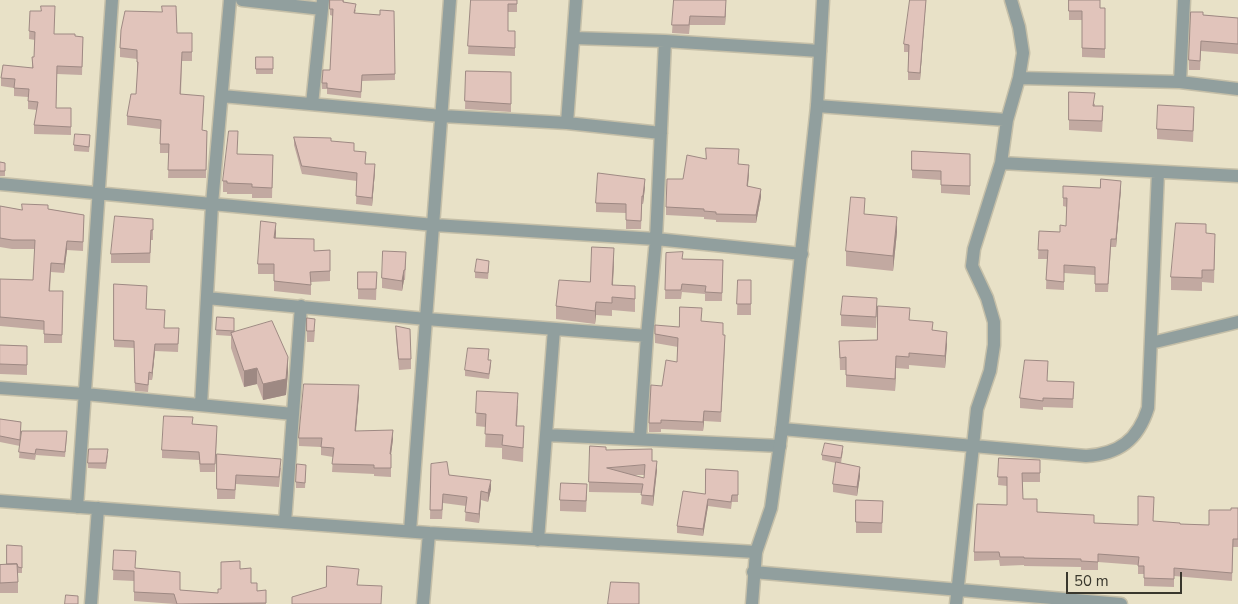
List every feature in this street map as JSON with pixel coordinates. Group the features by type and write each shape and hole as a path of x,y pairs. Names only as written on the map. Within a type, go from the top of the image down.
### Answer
{"street":[{"path":"77,507 112,0"},
{"path":"201,405 212,204 230,0"},
{"path":"242,0 323,5 312,104"},
{"path":"410,531 450,0"},
{"path":"567,123 576,0"},
{"path":"752,604 756,552 771,508 782,429 817,106 823,0"},
{"path":"956,604 977,409 990,370 994,345 994,322 987,298 972,266 974,249 1001,163 1007,120 1019,78 1023,53 1012,0"},
{"path":"1180,82 1184,0"},
{"path":"574,38 665,41 820,52"},
{"path":"640,439 646,336 656,239 665,41"},
{"path":"1019,78 1180,82 1238,89"},
{"path":"222,96 442,116 567,123 661,133"},
{"path":"817,106 1007,120"},
{"path":"1001,163 1238,176"},
{"path":"782,429 1086,456 1110,452 1121,447 1139,430 1148,408 1158,172"},
{"path":"0,184 434,225 656,239 802,254"},
{"path":"207,298 646,336"},
{"path":"285,522 301,306"},
{"path":"1151,343 1238,322"},
{"path":"538,540 554,328"},
{"path":"0,388 85,394 293,414"},
{"path":"546,435 780,446"},
{"path":"0,501 429,533 756,552"},
{"path":"91,604 98,508"},
{"path":"423,604 429,533"},
{"path":"753,572 1121,604"}],"building":[{"path":"330,0 343,0 343,2 356,4 354,13 380,15 380,10 394,11 395,74 362,75 361,92 327,88 327,83 322,83 323,70 330,70 333,9 330,9"},
{"path":"471,0 517,0 517,4 508,4 508,31 515,31 515,48 468,46"},
{"path":"674,0 726,0 725,17 690,16 689,25 672,25"},
{"path":"910,0 926,0 920,73 908,72 909,45 904,44"},
{"path":"1069,0 1100,0 1100,8 1105,8 1105,49 1082,48 1082,11 1069,11"},
{"path":"41,6 55,6 54,34 75,34 75,36 83,37 82,67 57,66 56,108 71,108 71,127 34,125 38,102 28,101 29,89 14,88 15,79 1,78 3,65 33,68 32,57 34,57 35,32 29,31 30,11 41,11"},
{"path":"162,6 176,6 177,33 192,33 192,52 182,52 180,94 204,96 202,130 207,131 206,170 168,170 169,144 160,144 161,120 127,116 131,94 136,94 138,62 137,50 120,48 125,11 162,12"},
{"path":"1191,12 1203,12 1203,15 1238,18 1238,44 1201,41 1200,61 1189,60"},
{"path":"256,57 273,57 273,69 256,69"},
{"path":"466,71 511,72 511,104 465,101"},
{"path":"1069,92 1095,93 1093,106 1103,106 1102,121 1069,120"},
{"path":"1158,105 1194,107 1193,131 1157,129"},
{"path":"229,131 238,131 237,154 273,155 272,188 252,187 252,184 227,183 227,181 223,181"},
{"path":"75,134 90,135 89,147 74,145"},
{"path":"294,137 331,138 331,141 354,143 354,151 366,152 365,164 375,164 372,198 356,196 357,173 302,166"},
{"path":"706,148 739,149 738,164 749,165 747,186 761,189 756,215 716,214 716,212 704,211 704,209 666,207 667,179 683,179 687,155 706,159"},
{"path":"912,151 970,154 970,186 941,185 941,171 912,170"},
{"path":"0,162 5,163 5,171 0,171"},
{"path":"598,173 645,179 641,221 626,220 626,204 596,203"},
{"path":"1101,179 1121,181 1116,239 1111,239 1108,284 1095,284 1095,267 1064,265 1064,282 1046,280 1048,250 1038,250 1039,231 1060,232 1060,225 1066,226 1067,198 1063,198 1063,186 1100,188"},
{"path":"851,197 865,198 864,214 897,217 893,256 846,251"},
{"path":"22,204 48,205 48,209 84,215 83,242 67,241 64,264 51,263 49,291 63,291 62,335 44,334 44,321 0,317 0,279 33,280 35,240 0,238 0,206 22,210"},
{"path":"115,216 153,219 150,253 111,254"},
{"path":"261,221 276,223 274,238 314,239 314,251 330,250 330,271 310,272 311,285 274,281 274,264 258,264"},
{"path":"1176,223 1206,224 1206,233 1215,234 1214,270 1202,270 1202,278 1171,277"},
{"path":"592,247 614,248 612,285 635,286 635,299 612,297 612,303 596,302 595,311 556,306 559,280 590,282"},
{"path":"383,251 406,252 402,281 382,278"},
{"path":"683,252 682,259 723,260 722,293 705,292 706,286 682,284 681,290 665,290 666,253"},
{"path":"477,259 489,261 488,273 475,272"},
{"path":"358,272 377,272 376,289 358,289"},
{"path":"738,280 751,280 751,304 737,304"},
{"path":"114,284 147,286 146,309 165,310 164,328 179,328 178,344 155,344 152,373 149,372 148,385 135,383 134,341 114,340"},
{"path":"843,296 877,298 876,317 841,315"},
{"path":"878,306 910,308 909,320 933,322 932,330 947,332 945,356 909,353 909,357 896,356 895,379 846,375 846,357 840,358 839,341 877,340"},
{"path":"680,307 702,308 701,321 723,323 723,335 725,335 721,412 704,411 703,422 661,420 661,423 649,423 651,385 662,386 666,360 677,362 678,338 655,334 655,325 679,327"},
{"path":"217,317 234,318 234,331 216,330"},
{"path":"307,318 315,319 314,331 307,331"},
{"path":"272,321 288,357 286,379 263,384 257,368 244,371 231,333"},
{"path":"396,326 410,329 411,359 399,359"},
{"path":"0,345 27,346 27,365 0,364"},
{"path":"468,348 489,349 488,360 491,360 489,374 465,370"},
{"path":"1025,360 1048,361 1047,381 1074,382 1073,399 1043,398 1043,401 1020,398"},
{"path":"304,384 359,385 355,431 393,430 390,454 391,468 374,468 374,465 332,464 334,448 321,447 322,438 299,438"},
{"path":"477,391 518,393 516,426 524,426 523,448 502,445 503,435 485,434 486,414 476,413"},
{"path":"164,416 193,417 192,424 217,426 215,464 200,464 199,452 162,450"},
{"path":"0,419 21,422 20,440 0,436"},
{"path":"22,431 67,431 65,452 36,449 35,454 19,452"},
{"path":"825,443 843,446 841,458 822,455"},
{"path":"590,446 606,447 606,450 652,449 652,461 657,461 653,496 641,495 643,484 589,482","holes":["645,465 644,478 607,468"]},
{"path":"89,449 108,449 106,463 88,463"},
{"path":"217,454 281,459 279,477 236,475 235,490 217,489"},
{"path":"999,458 1040,460 1040,473 1022,473 1023,499 1037,499 1037,512 1094,515 1094,523 1138,525 1138,496 1154,497 1153,521 1209,525 1209,510 1231,510 1231,508 1238,508 1238,539 1233,539 1232,573 1174,568 1174,579 1144,578 1144,566 1138,566 1139,557 1098,554 1098,562 1081,561 1081,559 1000,557 999,552 974,552 977,504 1007,505 1007,477 998,477"},
{"path":"447,462 449,475 491,480 488,493 481,491 479,514 465,512 467,497 443,494 442,510 430,510 431,464"},
{"path":"836,462 860,467 857,487 833,484"},
{"path":"297,464 306,465 305,483 296,482"},
{"path":"706,469 738,471 738,495 732,495 731,502 708,499 703,529 677,526 683,491 705,494"},
{"path":"561,483 587,484 586,501 560,500"},
{"path":"856,500 883,501 882,523 856,522"},
{"path":"7,545 22,546 22,568 18,567 17,564 7,564"},
{"path":"114,550 136,551 135,568 180,572 180,590 218,593 218,589 221,589 221,562 240,561 240,569 251,568 251,583 257,583 257,591 266,590 266,603 177,604 174,594 134,592 134,571 113,570"},
{"path":"17,564 18,582 0,583 0,565"},
{"path":"327,566 359,569 357,585 382,586 381,604 292,604 292,597 326,587"},
{"path":"611,582 639,583 639,604 608,604"},
{"path":"66,595 78,596 78,604 65,604"}]}
